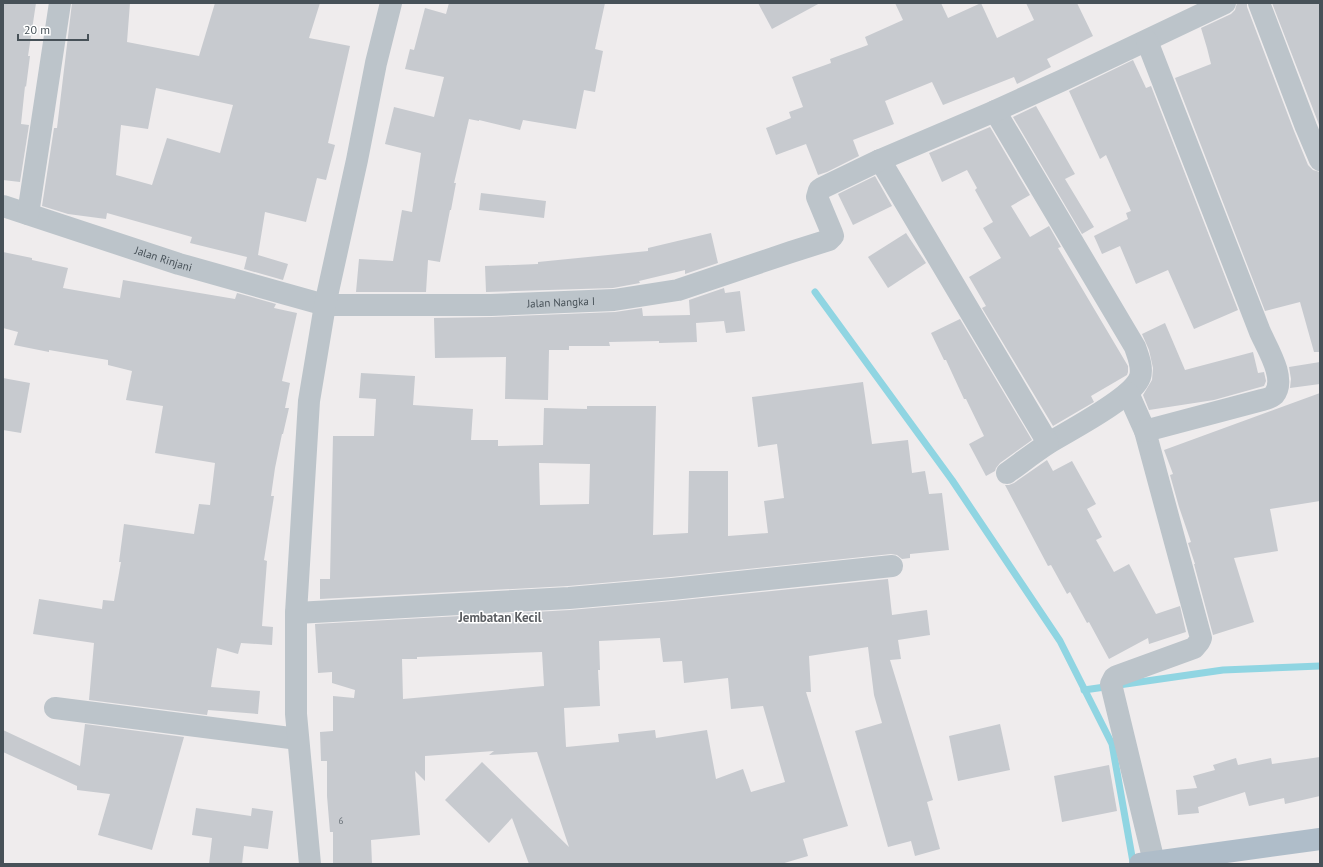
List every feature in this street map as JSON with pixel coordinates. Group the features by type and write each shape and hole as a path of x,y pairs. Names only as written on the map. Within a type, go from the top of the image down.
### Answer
{"main road":[{"path":"1147,863 1320,839"}],"street":[{"path":"28,214 60,3"},
{"path":"310,864 296,714 296,613 309,401 325,305 357,160 376,63 391,3"},
{"path":"1048,443 880,160 995,111 1147,41 1225,3"},
{"path":"1259,3 1320,160"},
{"path":"1145,431 1262,400 1272,396 1275,393 1279,379 1277,370 1260,332 1147,41"},
{"path":"995,111 1135,347 1140,361 1140,376 1136,385 1128,394 1048,443 1007,473"},
{"name":"Jalan Nangka I","path":"325,305 491,305 614,300 678,290 829,240 832,236 817,197 819,190 880,160"},
{"name":"Jalan Rinjani","path":"3,206 179,264 325,305"},
{"path":"1128,394 1145,431 1201,638 1200,642 1194,648 1117,676 1111,684 1147,863"},
{"path":"296,613 577,597 672,589 892,566"},
{"path":"55,708 298,739"}],"building":[{"path":"3,3 36,3 28,56 30,56 21,124 29,125 20,182 3,180"},
{"path":"72,3 130,3 127,42 199,56 215,3 320,3 309,38 350,46 328,143 335,145 326,180 317,178 306,222 265,212 258,255 288,264 283,280 244,269 247,257 190,243 192,237 107,213 106,219 68,214 42,206 54,128 57,128","holes":["156,88 233,105 220,153 167,138 152,185 116,175 121,125 148,129"]},
{"path":"449,3 605,3 595,49 603,51 595,92 584,90 576,129 523,120 520,130 469,119 454,183 456,183 440,262 428,260 426,292 356,292 359,259 393,261 402,210 412,212 421,153 385,144 394,107 434,117 444,77 405,69 410,49 414,50 425,8 446,14"},
{"path":"758,3 820,3 772,29"},
{"path":"895,3 941,3 948,18 981,3 997,38 1034,20 1026,3 1077,3 1093,36 1047,59 1051,67 1017,84 1014,77 943,105 932,82 885,101 894,124 853,140 859,156 827,172 818,175 806,144 776,155 766,128 791,118 789,112 803,107 792,77 831,63 830,59 868,45 865,37 903,20"},
{"path":"1237,3 1247,3 1247,7 1308,165 1313,170 1320,172 1320,352 1314,352 1300,302 1265,311 1175,78 1211,64 1201,28 1231,14 1235,10"},
{"path":"1272,3 1320,3 1320,128 1318,122"},
{"path":"1133,60 1146,88 1151,86 1238,310 1194,329 1168,270 1136,284 1120,246 1102,254 1094,236 1128,219 1126,213 1131,211 1106,155 1100,159 1069,91"},
{"path":"1036,106 1075,174 1065,179 1094,227 1082,234 1013,117"},
{"path":"990,127 1030,195 1011,206 1030,237 1049,226 1061,247 1058,248 1128,366 1127,375 1091,396 1094,402 1053,426 982,308 986,306 969,277 1001,258 983,228 993,222 975,190 977,188 967,170 942,182 929,153"},
{"path":"875,176 892,206 853,225 838,194"},
{"path":"481,193 546,201 544,218 479,210"},
{"path":"711,233 718,263 685,274 685,270 639,281 640,283 613,288 486,292 485,266 538,264 538,262 648,251 648,248"},
{"path":"906,233 926,263 888,288 868,257"},
{"path":"3,252 68,268 63,288 120,298 123,280 235,299 237,293 276,304 274,308 297,313 282,381 290,383 285,408 289,408 275,468 271,496 274,496 264,560 267,561 262,626 273,627 272,645 241,643 238,654 217,648 211,687 260,691 258,714 208,710 207,715 89,700 94,643 33,634 39,599 102,609 103,600 114,601 121,562 119,562 124,524 194,534 199,504 210,505 215,463 155,453 163,406 126,400 132,371 108,365 108,360 49,350 49,352 14,345 18,332 3,328"},
{"path":"724,288 725,293 740,291 745,331 726,333 724,321 696,323 697,342 609,342 610,346 569,346 569,350 549,350 548,400 505,399 506,357 435,358 434,318 615,312 642,308 643,316 690,315 689,300"},
{"path":"960,319 1032,440 1000,463 995,471 986,476 969,444 984,436 931,333"},
{"path":"1165,323 1185,370 1253,352 1258,373 1264,372 1266,381 1264,386 1214,400 1149,410 1143,395 1152,380 1153,368 1149,350 1142,334"},
{"path":"1320,362 1320,384 1290,388 1291,379 1289,367"},
{"path":"361,373 415,376 413,405 473,409 471,440 498,440 498,446 543,445 544,408 587,409 587,406 656,406 653,535 688,533 689,471 728,471 728,536 768,533 764,501 784,498 777,444 758,447 752,397 863,382 872,444 908,440 912,473 925,471 929,494 942,493 949,550 910,554 910,558 902,559 897,555 891,554 568,586 320,599 320,579 330,579 333,436 374,436 376,399 359,398","holes":["539,463 590,464 589,504 540,505"]},
{"path":"3,378 30,383 21,433 3,430"},
{"path":"1320,393 1320,501 1270,509 1278,551 1234,558 1254,622 1213,635 1195,564 1188,543 1191,542 1170,475 1173,474 1164,450"},
{"path":"1047,460 1053,471 1072,461 1096,504 1087,509 1102,537 1096,540 1114,572 1129,564 1156,614 1180,606 1186,632 1149,644 1148,638 1109,659 1089,622 1087,623 1070,592 1067,594 1051,565 1048,566 1005,485 1014,483"},
{"path":"888,579 892,615 927,610 930,635 898,640 901,659 890,660 933,800 927,802 940,849 915,856 911,841 888,847 855,731 882,723 874,695 868,647 809,656 811,692 806,692 848,826 803,839 808,856 781,864 529,864 512,818 489,843 445,800 482,762 569,847 537,752 489,755 494,751 425,756 425,781 415,771 420,835 371,840 372,864 333,864 333,832 330,832 327,796 327,761 321,761 320,732 333,731 333,696 354,698 355,690 332,683 332,672 318,673 315,624 570,610","holes":["660,638 663,662 682,661 684,683 728,678 731,709 763,706 785,782 751,792 743,769 716,779 707,730 656,738 655,730 618,734 619,742 566,747 564,708 600,706 598,670 600,670 599,641","542,652 544,686 403,699 402,659 417,659 417,657"]},
{"path":"85,724 184,737 152,850 98,835 110,794 77,790 77,786 3,752 3,730 80,766"},
{"path":"1000,724 1010,770 958,781 949,736"},
{"path":"1320,757 1320,796 1285,804 1284,798 1249,806 1245,792 1198,807 1199,813 1178,815 1176,790 1197,788 1193,776 1215,770 1213,765 1236,758 1238,765 1271,758 1272,764"},
{"path":"1109,765 1117,811 1062,822 1054,776"},
{"path":"196,808 251,816 252,808 273,811 268,849 244,846 242,864 209,864 212,838 192,835"}],"waterway":[{"path":"815,292 952,480 1060,641 1112,744 1133,862"},
{"path":"1084,690 1223,670 1320,666"}],"district":[{"name":"Jembatan Kecil","path":"500,617"}]}
